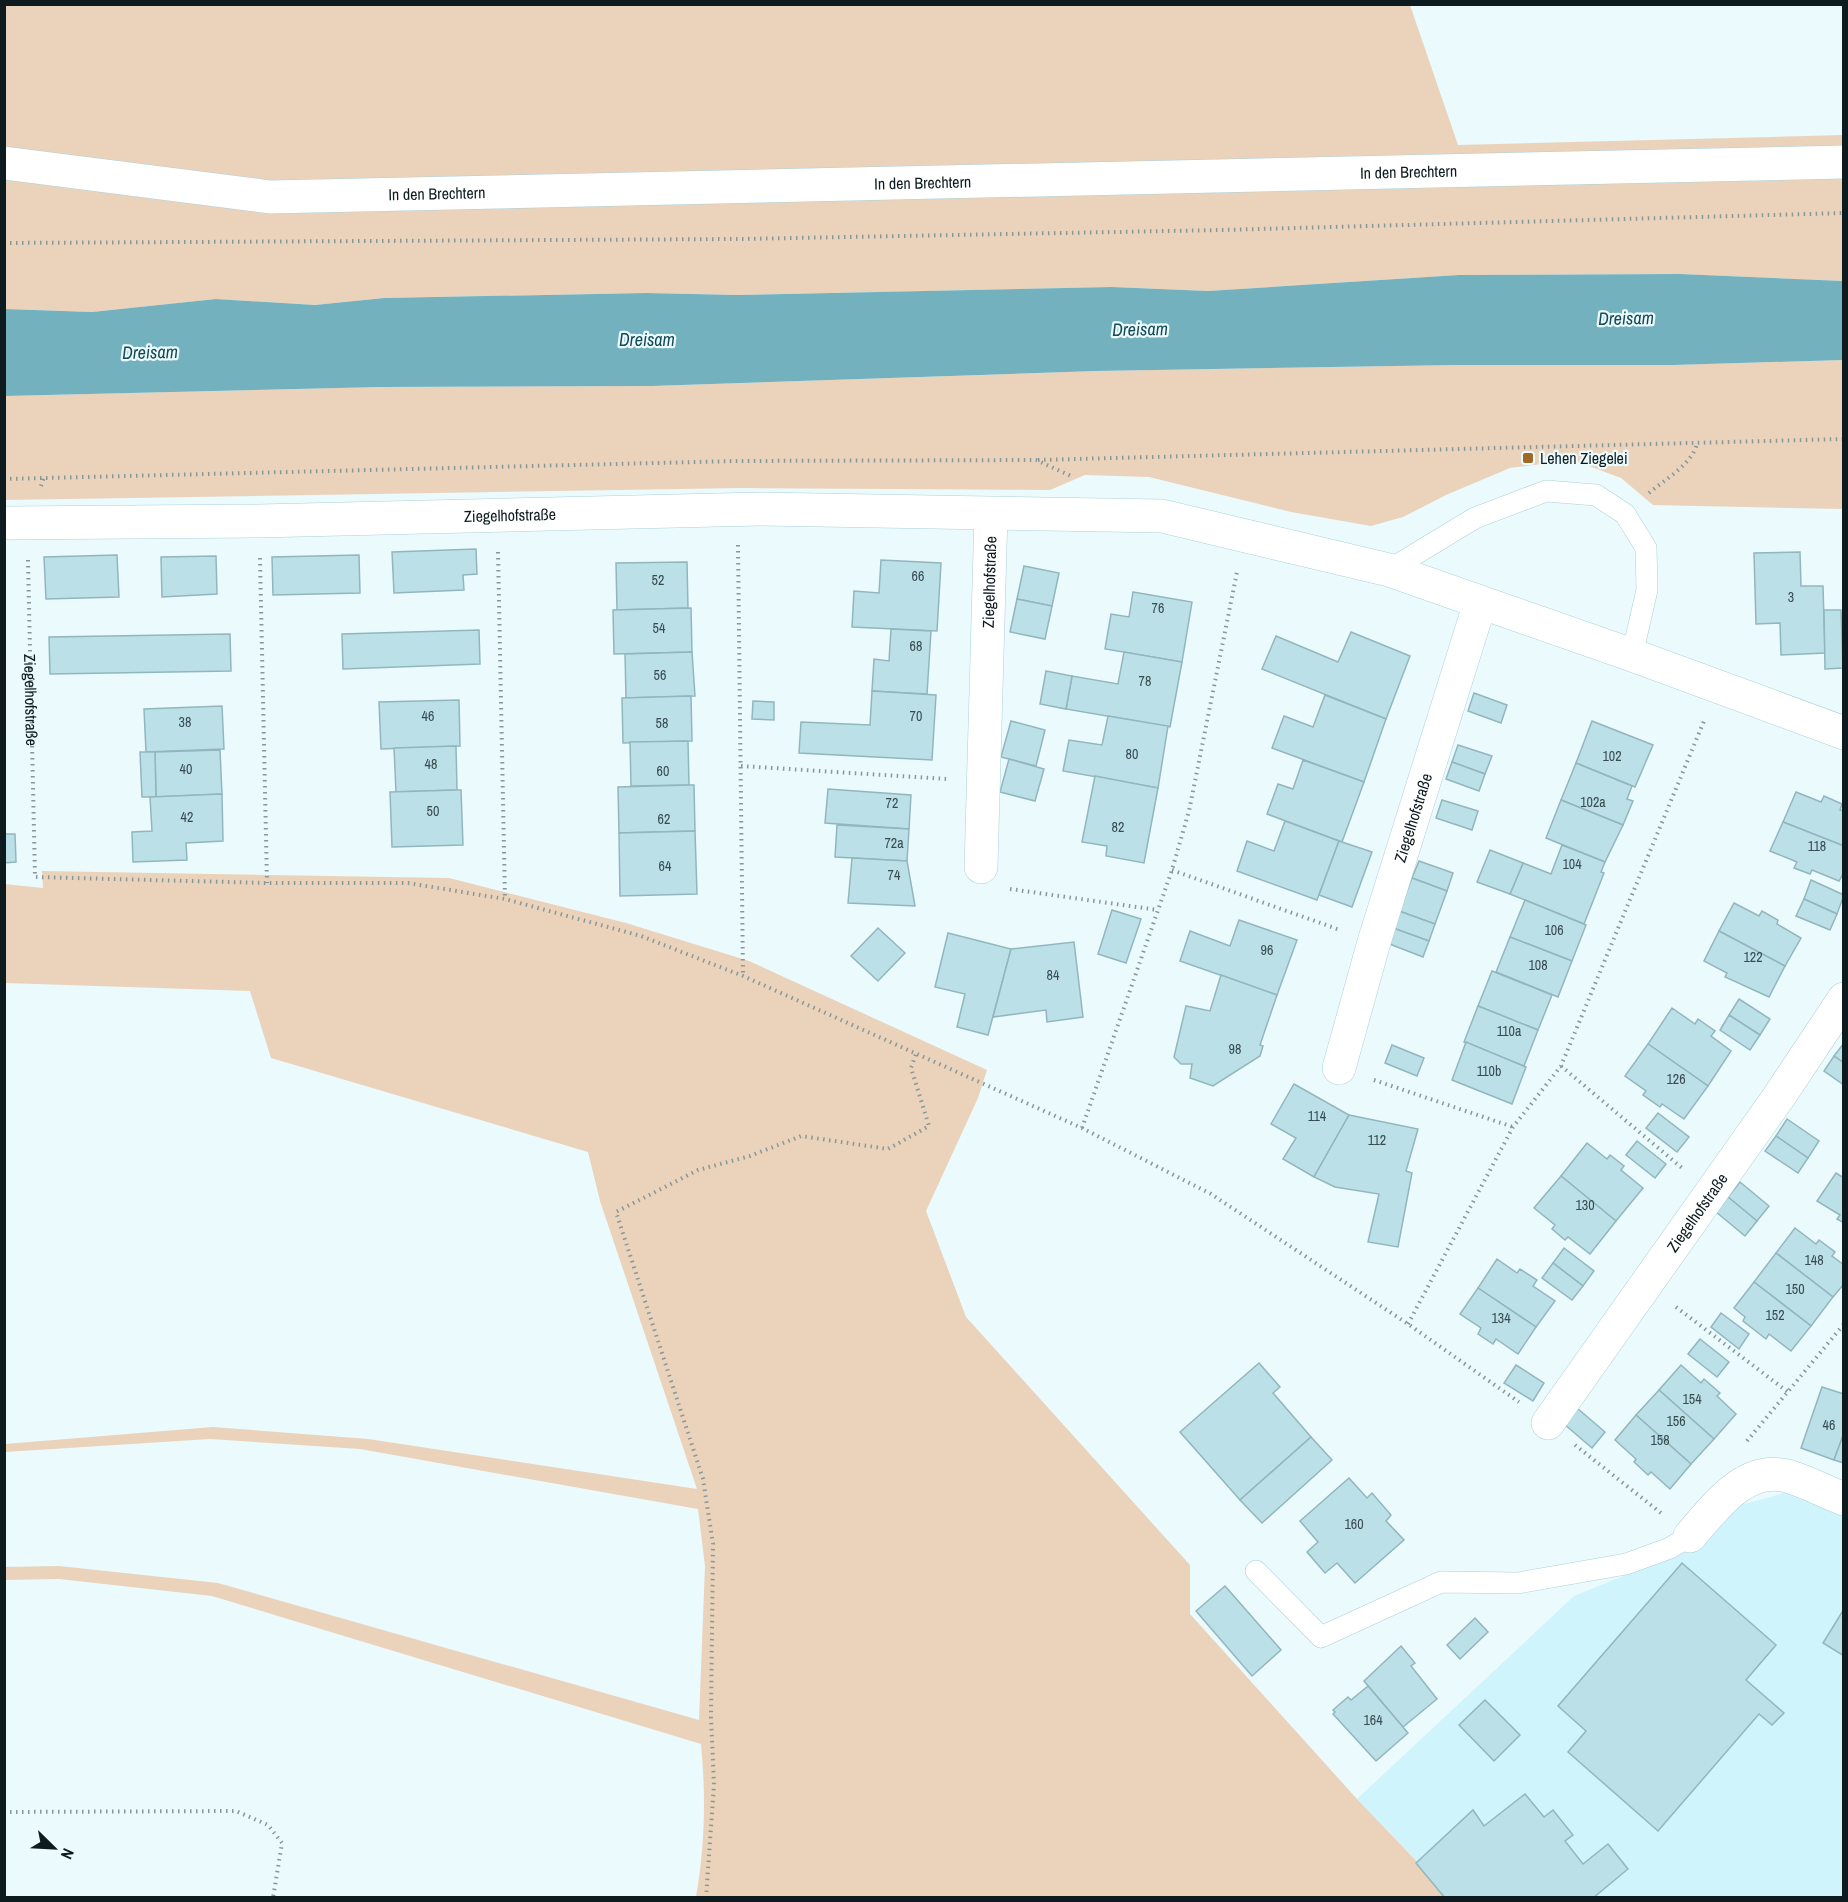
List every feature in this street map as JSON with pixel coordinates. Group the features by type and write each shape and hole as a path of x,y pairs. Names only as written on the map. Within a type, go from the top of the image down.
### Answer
{"street":[{"name":"In den Brechtern","path":"4,163 270,198 1844,162"},
{"name":"Ziegelhofstraße","path":"16,523 259,521 737,509 1162,516 1389,570 1632,655 1844,733"},
{"name":"Ziegelhofstraße","path":"981,867 991,514"},
{"name":"Ziegelhofstraße","path":"1339,1068 1374,942 1480,603"},
{"name":"Ziegelhofstraße","path":"1548,1423 1778,1098 1844,999"},
{"path":"1690,1536 1729,1492 1758,1477 1786,1476 1844,1499"}],"lane":[{"path":"1389,570 1475,518 1546,491 1596,495 1625,514 1646,548 1647,590 1632,655"},
{"path":"1256,1571 1321,1637 1441,1582 1518,1583 1626,1564 1670,1548 1690,1536"}],"path":[{"path":"4,243 751,239 1222,231 1844,213"},
{"path":"4,478 736,460 1036,460 1844,439"},
{"path":"1625,514 1666,481 1695,451 1697,443"},
{"path":"736,460 743,976"},
{"path":"1036,460 1078,479"},
{"path":"496,467 506,899"},
{"path":"258,473 267,883 408,884 506,899 640,936 743,976 1082,1128 1211,1194 1408,1324 1548,1423 1690,1536"},
{"name":"Ziegelhofstraße","path":"16,523 35,877 267,883"},
{"path":"1082,1128 1172,870 1189,811 1244,534"},
{"path":"1408,1324 1513,1127 1561,1066 1718,687"},
{"path":"741,766 984,781"},
{"path":"981,867 1005,889 1158,910"},
{"path":"1172,870 1374,942"},
{"path":"706,1898 714,1785 711,1717 713,1544 703,1479 616,1212 698,1170 750,1156 801,1136 888,1149 929,1126 911,1068 916,1054"},
{"path":"1561,1066 1711,1191"},
{"path":"1339,1068 1513,1127"},
{"path":"1647,1284 1788,1392"},
{"path":"1758,1477 1741,1448 1844,1324"},
{"path":"4,1812 236,1811 268,1825 282,1843 273,1898"}],"shaded area":[{"path":"5,5 1410,5 1458,145 1843,135 1843,281 1680,274 1459,275 1208,291 1112,287 737,295 646,293 384,298 315,305 216,299 92,312 5,309"},
{"path":"1843,360 1843,509 1653,505 1621,478 1581,463 1557,462 1510,468 1446,495 1403,517 1371,526 1291,512 1149,477 1085,475 1050,490 741,488 5,500 4,396 381,387 652,386 1096,371 1457,365 1674,365"},
{"path":"42,871 449,878 626,923 749,961 987,1070 978,1098 926,1211 966,1317 1190,1565 1190,1614 1357,1799 1451,1897 696,1897 704,1821 701,1744 212,1596 59,1579 5,1580 5,1567 59,1566 218,1583 699,1720 705,1566 698,1509 360,1449 210,1439 5,1452 5,1444 213,1427 368,1439 697,1489 600,1201 588,1152 271,1058 250,991 5,983 4,884 43,888"},
{"path":"1788,1492 1843,1515 1843,1897 1452,1897 1357,1799 1574,1596 1702,1544 1730,1508"}],"water":[{"name":"Dreisam","path":"1680,274 1843,281 1843,360 1674,365 1457,365 1096,371 652,386 381,387 5,396 5,309 92,312 216,299 315,305 384,298 646,293 737,295 1112,287 1208,291 1459,275"}],"building":[{"path":"476,549 477,574 463,575 464,590 394,593 392,552"},
{"path":"1800,552 1801,586 1823,586 1825,653 1781,655 1780,623 1756,624 1754,553"},
{"path":"117,555 119,597 46,599 44,557"},
{"path":"359,555 360,593 273,595 272,557"},
{"path":"216,556 217,594 162,597 161,557"},
{"path":"881,560 941,563 937,631 852,627 854,591 879,593"},
{"path":"687,562 688,608 617,610 616,563"},
{"path":"1024,566 1059,573 1052,606 1017,599"},
{"path":"1133,592 1192,602 1182,662 1105,649 1111,614 1129,617"},
{"path":"1017,599 1052,606 1045,639 1010,632"},
{"path":"691,608 692,652 614,654 613,610"},
{"path":"1824,610 1841,610 1843,668 1825,669"},
{"path":"891,629 931,631 927,694 872,691 874,659 889,661"},
{"path":"479,630 480,664 343,669 342,634"},
{"path":"1351,632 1410,656 1386,719 1262,669 1276,636 1338,662"},
{"path":"230,634 231,671 50,674 49,637"},
{"path":"692,652 695,696 626,698 625,654"},
{"path":"1124,652 1182,662 1170,727 1066,709 1072,676 1118,684"},
{"path":"1046,671 1072,676 1066,709 1040,704"},
{"path":"872,691 936,695 932,760 799,753 801,722 870,725"},
{"path":"1474,693 1507,705 1501,723 1468,711"},
{"path":"1325,695 1386,719 1364,782 1272,748 1284,716 1313,727"},
{"path":"691,696 692,741 623,743 622,698"},
{"path":"459,700 460,746 381,749 379,702"},
{"path":"753,701 774,702 774,720 752,719"},
{"path":"222,706 224,749 146,752 144,709"},
{"path":"1108,716 1168,726 1158,788 1063,771 1069,740 1102,745"},
{"path":"1011,721 1045,730 1036,766 1001,757"},
{"path":"1592,721 1653,745 1635,787 1576,763"},
{"path":"688,741 689,785 631,786 630,742"},
{"path":"1458,745 1492,756 1485,774 1452,762"},
{"path":"456,746 457,790 396,792 394,748"},
{"path":"220,750 222,794 156,797 155,752"},
{"path":"140,752 155,752 156,797 142,797"},
{"path":"1009,759 1044,769 1035,801 1000,792"},
{"path":"1303,760 1364,782 1342,842 1267,814 1278,784 1293,789"},
{"path":"1452,762 1485,774 1479,791 1446,779"},
{"path":"1576,763 1632,786 1627,799 1633,801 1623,825 1561,800"},
{"path":"1095,776 1158,788 1144,863 1106,856 1107,846 1082,842"},
{"path":"694,785 695,831 619,833 618,787"},
{"path":"828,789 911,795 909,829 825,823"},
{"path":"461,790 463,845 392,847 390,792"},
{"path":"1796,792 1821,802 1824,796 1842,804 1840,810 1844,811 1844,846 1783,822"},
{"path":"222,794 223,841 186,843 187,860 133,862 132,832 152,831 150,797"},
{"path":"1442,800 1478,811 1472,830 1436,818"},
{"path":"1561,800 1623,825 1605,862 1546,838"},
{"path":"1285,821 1339,841 1317,900 1237,871 1247,841 1274,851"},
{"path":"1783,822 1844,846 1844,872 1839,881 1812,870 1810,874 1794,868 1797,862 1770,851"},
{"path":"837,825 909,829 907,861 835,857"},
{"path":"695,831 697,894 620,896 619,833"},
{"path":"4,834 15,834 16,862 4,863"},
{"path":"1339,841 1372,852 1352,907 1319,895"},
{"path":"1562,845 1605,862 1601,872 1604,873 1584,924 1510,894 1523,863 1551,874"},
{"path":"1490,850 1523,863 1510,894 1477,882"},
{"path":"852,858 907,861 915,906 848,903"},
{"path":"1419,861 1453,873 1447,891 1412,878"},
{"path":"1412,878 1447,891 1435,924 1399,911"},
{"path":"1811,880 1844,895 1837,914 1804,899"},
{"path":"1804,899 1837,914 1830,930 1796,916"},
{"path":"1525,900 1586,925 1572,961 1510,937"},
{"path":"1734,903 1759,916 1762,911 1778,920 1777,924 1801,938 1785,966 1719,931"},
{"path":"1112,910 1141,919 1126,963 1098,954"},
{"path":"1399,911 1435,924 1429,941 1393,928"},
{"path":"1239,920 1297,940 1277,995 1180,961 1190,931 1230,946"},
{"path":"878,928 905,953 878,981 851,956"},
{"path":"1393,928 1429,941 1423,957 1387,943"},
{"path":"1719,931 1785,966 1769,997 1725,977 1727,973 1704,961"},
{"path":"948,933 1011,949 988,1035 957,1027 965,994 935,987"},
{"path":"1510,937 1572,961 1558,997 1496,972"},
{"path":"1074,942 1083,1017 1047,1022 1046,1010 993,1017 1011,949"},
{"path":"1492,971 1552,995 1538,1030 1478,1006"},
{"path":"1221,975 1277,995 1260,1045 1263,1046 1260,1056 1213,1086 1190,1078 1192,1064 1181,1064 1174,1057 1186,1006 1210,1011"},
{"path":"1739,999 1770,1019 1760,1035 1729,1015"},
{"path":"1478,1006 1538,1030 1524,1066 1464,1042"},
{"path":"1672,1008 1695,1024 1698,1019 1715,1031 1711,1036 1731,1051 1708,1086 1648,1044"},
{"path":"1729,1015 1760,1035 1750,1050 1720,1030"},
{"path":"1466,1042 1526,1067 1512,1104 1452,1080"},
{"path":"1844,1043 1844,1063 1834,1056"},
{"path":"1648,1044 1708,1086 1684,1119 1662,1104 1660,1107 1643,1095 1646,1091 1625,1076"},
{"path":"1392,1045 1424,1058 1417,1076 1385,1063"},
{"path":"1834,1056 1844,1063 1844,1085 1824,1071"},
{"path":"1294,1084 1349,1115 1314,1177 1283,1159 1296,1138 1271,1124"},
{"path":"1658,1113 1689,1137 1677,1152 1646,1128"},
{"path":"1349,1115 1418,1129 1406,1171 1412,1173 1398,1247 1368,1242 1379,1194 1335,1187 1314,1177"},
{"path":"1787,1119 1819,1141 1808,1158 1776,1136"},
{"path":"1776,1136 1808,1158 1798,1173 1765,1151"},
{"path":"1637,1141 1666,1164 1655,1178 1626,1155"},
{"path":"1587,1143 1607,1159 1610,1155 1624,1166 1621,1170 1643,1188 1616,1221 1561,1176"},
{"path":"1836,1173 1844,1178 1844,1223 1837,1219 1840,1215 1817,1201"},
{"path":"1561,1176 1616,1221 1590,1254 1568,1237 1565,1240 1552,1229 1555,1225 1534,1208"},
{"path":"1740,1182 1769,1206 1757,1221 1728,1197"},
{"path":"1728,1197 1757,1221 1745,1236 1716,1212"},
{"path":"1795,1228 1816,1244 1819,1240 1835,1252 1832,1256 1844,1265 1844,1284 1833,1297 1776,1253"},
{"path":"1564,1248 1594,1271 1583,1286 1553,1263"},
{"path":"1776,1253 1833,1297 1811,1326 1754,1282"},
{"path":"1497,1259 1517,1273 1520,1269 1537,1280 1533,1286 1555,1301 1536,1327 1478,1288"},
{"path":"1553,1263 1583,1286 1572,1300 1542,1278"},
{"path":"1754,1282 1811,1326 1791,1351 1769,1334 1766,1339 1743,1321 1745,1317 1734,1308"},
{"path":"1478,1288 1536,1327 1518,1354 1496,1339 1493,1344 1478,1334 1481,1328 1460,1314"},
{"path":"1721,1313 1749,1334 1739,1349 1711,1327"},
{"path":"1700,1339 1729,1362 1717,1377 1688,1354"},
{"path":"1259,1363 1280,1387 1273,1393 1311,1437 1240,1500 1180,1432"},
{"path":"1516,1365 1544,1383 1533,1401 1504,1383"},
{"path":"1681,1365 1701,1383 1704,1379 1720,1393 1717,1396 1736,1414 1714,1439 1659,1390"},
{"path":"1822,1387 1844,1394 1844,1433 1834,1460 1801,1448"},
{"path":"1659,1390 1714,1439 1691,1464 1636,1415"},
{"path":"1577,1408 1605,1432 1592,1448 1564,1424"},
{"path":"1636,1415 1691,1464 1670,1489 1651,1472 1648,1475 1634,1462 1636,1459 1615,1440"},
{"path":"1844,1433 1844,1463 1834,1460"},
{"path":"1311,1437 1332,1460 1262,1523 1240,1500"},
{"path":"1349,1478 1367,1498 1372,1493 1391,1515 1386,1521 1404,1540 1355,1583 1337,1563 1325,1573 1307,1552 1318,1542 1300,1521"},
{"path":"1682,1563 1776,1645 1746,1680 1784,1713 1772,1725 1759,1714 1658,1831 1568,1752 1586,1731 1558,1706"},
{"path":"1225,1586 1281,1650 1252,1676 1196,1611"},
{"path":"1844,1609 1844,1656 1823,1643"},
{"path":"1475,1618 1488,1632 1460,1659 1447,1645"},
{"path":"1401,1646 1415,1663 1411,1666 1437,1699 1403,1727 1364,1681"},
{"path":"1368,1686 1408,1733 1376,1761 1333,1714 1335,1712 1333,1710 1348,1697 1351,1700"},
{"path":"1485,1700 1520,1735 1494,1761 1459,1725"},
{"path":"1525,1794 1544,1817 1553,1810 1573,1835 1565,1841 1583,1864 1608,1844 1628,1869 1593,1898 1445,1898 1416,1863 1473,1810 1484,1826"}],"place":[{"name":"Lehen Ziegelei","path":"1528,458"}]}
